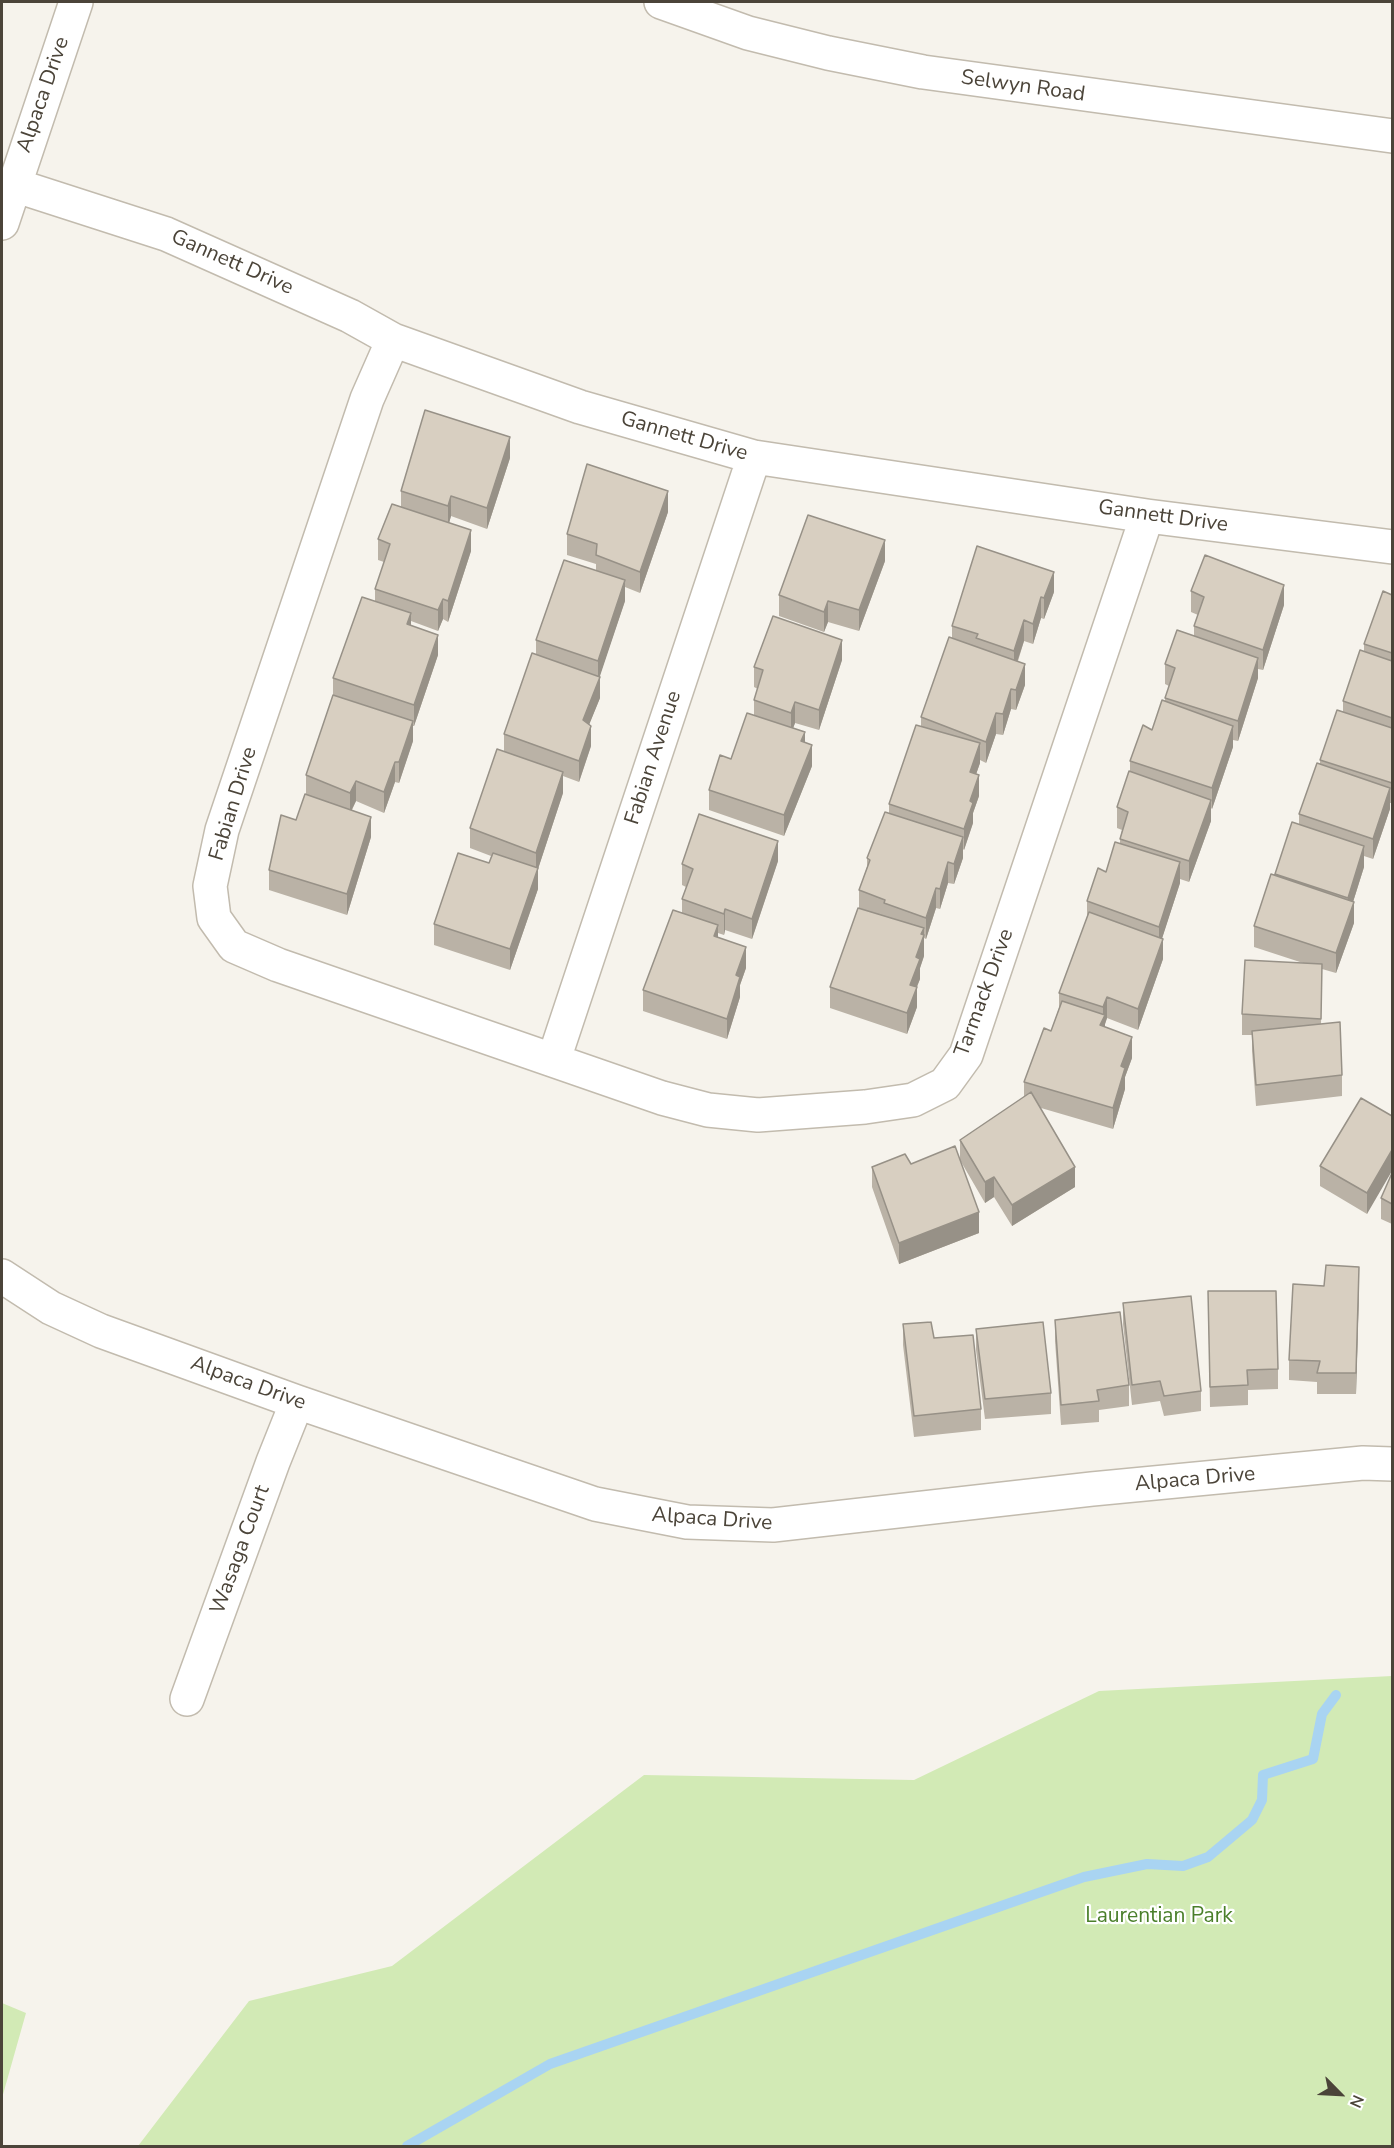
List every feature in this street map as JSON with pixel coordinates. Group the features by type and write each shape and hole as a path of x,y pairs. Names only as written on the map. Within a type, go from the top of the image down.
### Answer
{"street":[{"name":"Alpaca Drive","path":"2,223 76,2"},
{"name":"Selwyn Road","path":"661,2 748,33 923,72 1392,136"},
{"name":"Gannett Drive","path":"14,186 189,243 350,316 393,340 580,407 754,457 1147,516 1392,547"},
{"name":"Fabian Drive","path":"393,340 368,399 222,831 210,886 214,918 234,946 278,965 554,1059"},
{"name":"Fabian Avenue","path":"554,1059 754,457"},
{"name":"Tarmack Drive","path":"554,1059 662,1098 708,1110 758,1115 913,1100 945,1084 966,1055 1147,516"},
{"name":"Alpaca Drive","path":"2,1276 51,1308 101,1331 297,1402 595,1504 644,1516 728,1525 773,1525 1092,1489 1363,1464 1392,1464"},
{"name":"Wasaga Court","path":"187,1699 297,1402"}],"green space":[{"name":"Laurentian Park","path":"1392,1676 1392,2146 138,2146 249,2001 392,1966 644,1775 914,1780 1099,1691"},
{"path":"2,2003 26,2013 2,2098"}],"building":[{"path":"425,410 510,437 487,508 451,496 448,506 401,491"},
{"path":"587,464 668,491 640,572 596,555 597,544 567,534"},
{"path":"392,504 471,530 448,601 443,599 438,610 375,589 390,544 378,539"},
{"path":"808,515 885,540 859,610 828,601 824,612 779,595"},
{"path":"977,546 1054,572 1044,598 1041,597 1033,624 1024,620 1014,651 976,638 978,634 952,626"},
{"path":"1205,555 1284,585 1263,650 1194,626 1204,597 1191,591"},
{"path":"564,560 625,580 598,661 536,640"},
{"path":"1383,591 1392,595 1392,653 1364,644"},
{"path":"362,597 411,613 407,624 438,635 414,705 333,678"},
{"path":"773,616 842,640 819,710 795,702 791,713 754,700 763,670 754,667"},
{"path":"1177,630 1258,658 1238,721 1165,698 1175,668 1165,664"},
{"path":"949,637 1025,664 1016,690 1011,689 1003,714 996,713 986,742 921,717"},
{"path":"1360,650 1392,661 1392,718 1343,701"},
{"path":"532,653 600,677 583,720 591,726 579,761 504,734"},
{"path":"333,695 413,721 399,762 395,762 384,792 356,781 350,793 306,775"},
{"path":"1162,700 1233,726 1212,788 1130,761 1143,725 1152,730"},
{"path":"1337,710 1392,728 1392,783 1320,760"},
{"path":"747,713 805,732 801,741 812,745 784,815 709,790 720,755 731,759"},
{"path":"916,725 980,743 970,772 979,775 964,829 889,804"},
{"path":"497,749 563,772 536,853 470,828"},
{"path":"1317,763 1390,788 1373,839 1299,814"},
{"path":"1129,771 1211,800 1189,861 1120,839 1128,812 1117,807"},
{"path":"305,794 371,817 347,894 269,870 281,815 296,820"},
{"path":"885,812 963,837 954,864 948,862 940,889 936,888 926,918 884,903 885,900 859,890 870,860 867,858"},
{"path":"699,814 778,841 752,919 725,909 724,914 682,899 693,869 682,864"},
{"path":"1292,822 1364,846 1348,898 1275,874"},
{"path":"1115,842 1180,862 1159,927 1087,901 1098,868 1106,872"},
{"path":"458,853 489,863 493,853 538,868 510,949 434,924"},
{"path":"1271,874 1354,902 1336,953 1254,926"},
{"path":"858,908 924,928 921,934 924,935 916,957 920,959 910,985 917,987 907,1013 830,987"},
{"path":"673,910 718,925 714,936 746,947 736,975 740,977 727,1019 643,990"},
{"path":"1089,912 1163,939 1138,1009 1107,997 1103,1007 1059,993"},
{"path":"1245,960 1322,964 1321,1019 1242,1014"},
{"path":"1062,1001 1105,1015 1100,1025 1132,1037 1121,1066 1125,1068 1113,1108 1024,1082 1044,1028 1051,1031"},
{"path":"1340,1022 1342,1075 1256,1085 1252,1031"},
{"path":"1031,1092 1075,1167 1012,1205 994,1177 985,1182 960,1140"},
{"path":"1361,1098 1392,1116 1392,1150 1367,1193 1320,1166"},
{"path":"955,1146 979,1212 899,1243 872,1167 905,1154 911,1164"},
{"path":"1392,1173 1392,1204 1381,1198"},
{"path":"1326,1265 1359,1267 1356,1373 1317,1373 1320,1361 1289,1360 1293,1284 1324,1286"},
{"path":"1208,1291 1276,1291 1278,1369 1247,1370 1248,1385 1210,1387"},
{"path":"1191,1296 1201,1391 1164,1396 1160,1381 1132,1385 1123,1303"},
{"path":"1120,1312 1129,1385 1097,1390 1099,1401 1061,1405 1055,1320"},
{"path":"931,1322 934,1338 973,1335 981,1409 914,1416 903,1324"},
{"path":"1043,1322 1051,1393 985,1399 976,1329"}],"waterway":[{"path":"407,2146 550,2064 1084,1877 1147,1864 1183,1866 1208,1857 1252,1820 1262,1800 1263,1775 1313,1759 1322,1714 1336,1695"}]}
